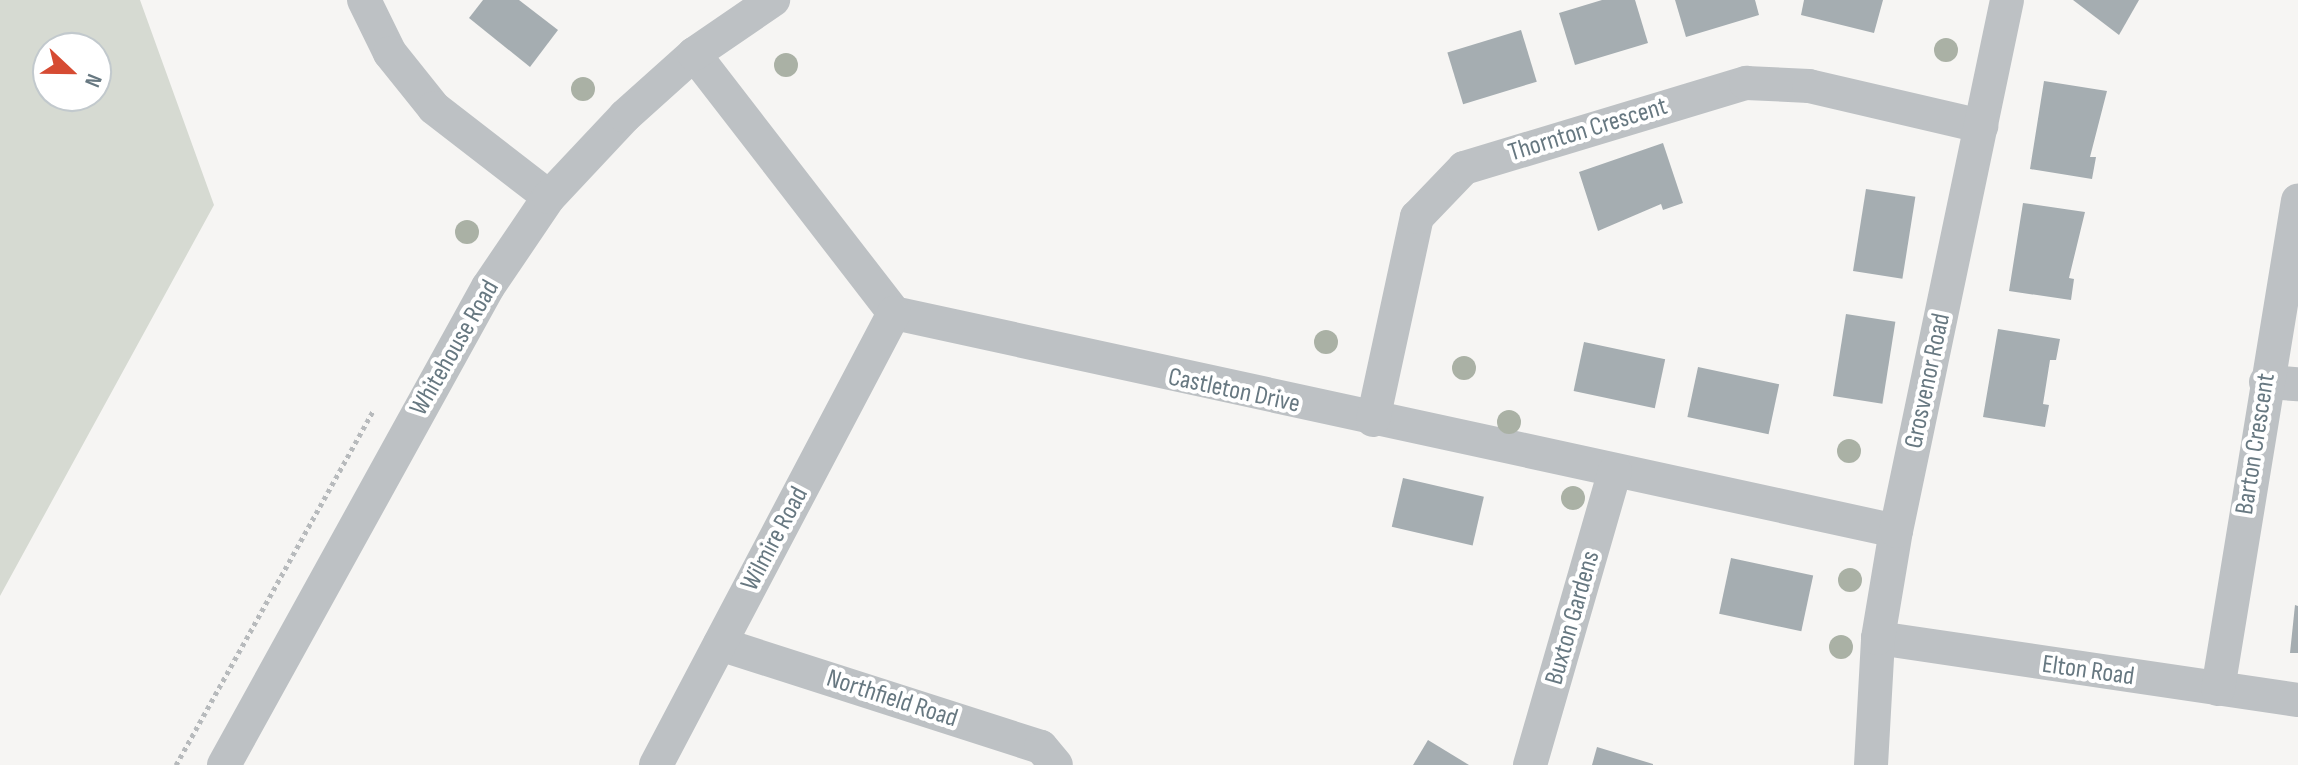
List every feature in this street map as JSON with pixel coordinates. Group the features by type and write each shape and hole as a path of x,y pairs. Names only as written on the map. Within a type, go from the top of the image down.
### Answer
{"street":[{"path":"364,0 390,53 434,108 549,197"},
{"name":"Whitehouse Road","path":"224,765 488,287 549,197 625,116 694,54 773,0"},
{"name":"Grosvenor Road","path":"1871,765 1878,638 1896,531 2007,0"},
{"path":"694,54 894,313"},
{"name":"Thornton Crescent","path":"1373,420 1417,217 1464,168 1746,83 1809,86 1981,126"},
{"name":"Barton Crescent","path":"2218,689 2282,383 2298,201"},
{"name":"Castleton Drive","path":"894,313 1373,420 1896,531"},
{"name":"Wilmire Road","path":"656,765 894,313"},
{"name":"Buxton Gardens","path":"1530,765 1615,471"},
{"name":"Elton Road","path":"1878,638 2298,700"},
{"name":"Northfield Road","path":"720,644 1041,747 1056,765"}],"shaded area":[{"path":"0,0 140,0 214,205 0,596"}],"building":[{"path":"483,0 519,0 558,30 530,67 469,18"},
{"path":"1602,0 1635,0 1648,43 1575,65 1559,13"},
{"path":"1675,0 1755,0 1759,15 1686,37"},
{"path":"1804,0 1883,0 1874,33 1801,15"},
{"path":"2073,0 2139,0 2119,35"},
{"path":"1521,30 1537,82 1463,104 1447,53"},
{"path":"2044,81 2107,91 2090,157 2096,157 2092,179 2030,169"},
{"path":"1663,143 1683,203 1663,210 1661,204 1598,231 1579,172"},
{"path":"1866,189 1915,197 1902,279 1853,271"},
{"path":"2023,203 2085,212 2069,278 2074,279 2071,300 2009,291"},
{"path":"1846,314 1895,322 1882,404 1833,396"},
{"path":"1998,329 2060,339 2056,360 2050,360 2043,404 2049,405 2045,427 1983,417"},
{"path":"1584,342 1665,359 1655,408 1574,391"},
{"path":"1698,367 1779,384 1769,434 1687,417"},
{"path":"1403,478 1484,497 1473,545 1392,527"},
{"path":"1731,558 1813,575 1801,631 1719,614"},
{"path":"2295,605 2298,606 2298,653 2290,653"},
{"path":"1428,740 1469,765 1413,765"},
{"path":"1597,747 1653,764 1653,765 1592,765"}]}
